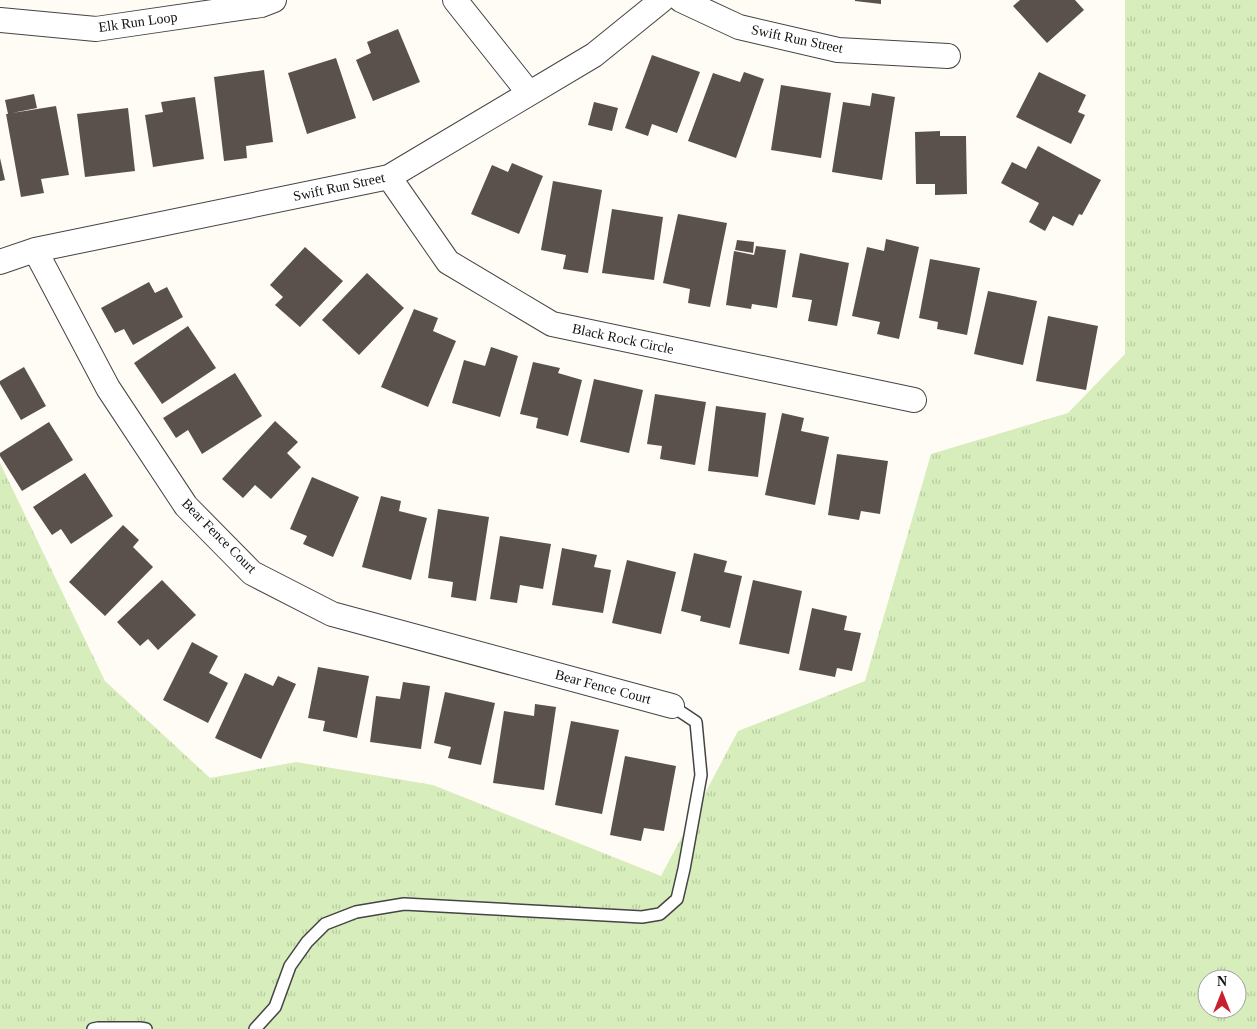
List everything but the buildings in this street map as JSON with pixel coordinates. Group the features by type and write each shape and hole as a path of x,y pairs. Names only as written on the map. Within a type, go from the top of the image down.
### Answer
{"street":[{"name":"Elk Run Loop","path":"0,20 96,29 261,5 274,0"},
{"path":"455,0 529,92"},
{"name":"Swift Run Street","path":"0,262 35,250 390,177 594,54 662,0"},
{"name":"Swift Run Street","path":"681,0 739,27 838,50 948,56"},
{"name":"Black Rock Circle","path":"390,177 448,262 552,324 914,400"},
{"name":"Bear Fence Court","path":"35,250 108,388 186,506 252,573 332,614 672,706"}],"lane":[{"path":"256,1029 275,1007 290,966 307,942 324,924 356,912 404,904 642,917 660,914 677,899 701,774 696,722 672,706"},
{"path":"93,1029 146,1029"}],"green space":[{"path":"1125,0 1257,0 1257,1029 0,1029 0,463 105,681 210,778 296,762 433,785 661,876 738,731 865,681 931,454 1068,413 1125,354"}]}
